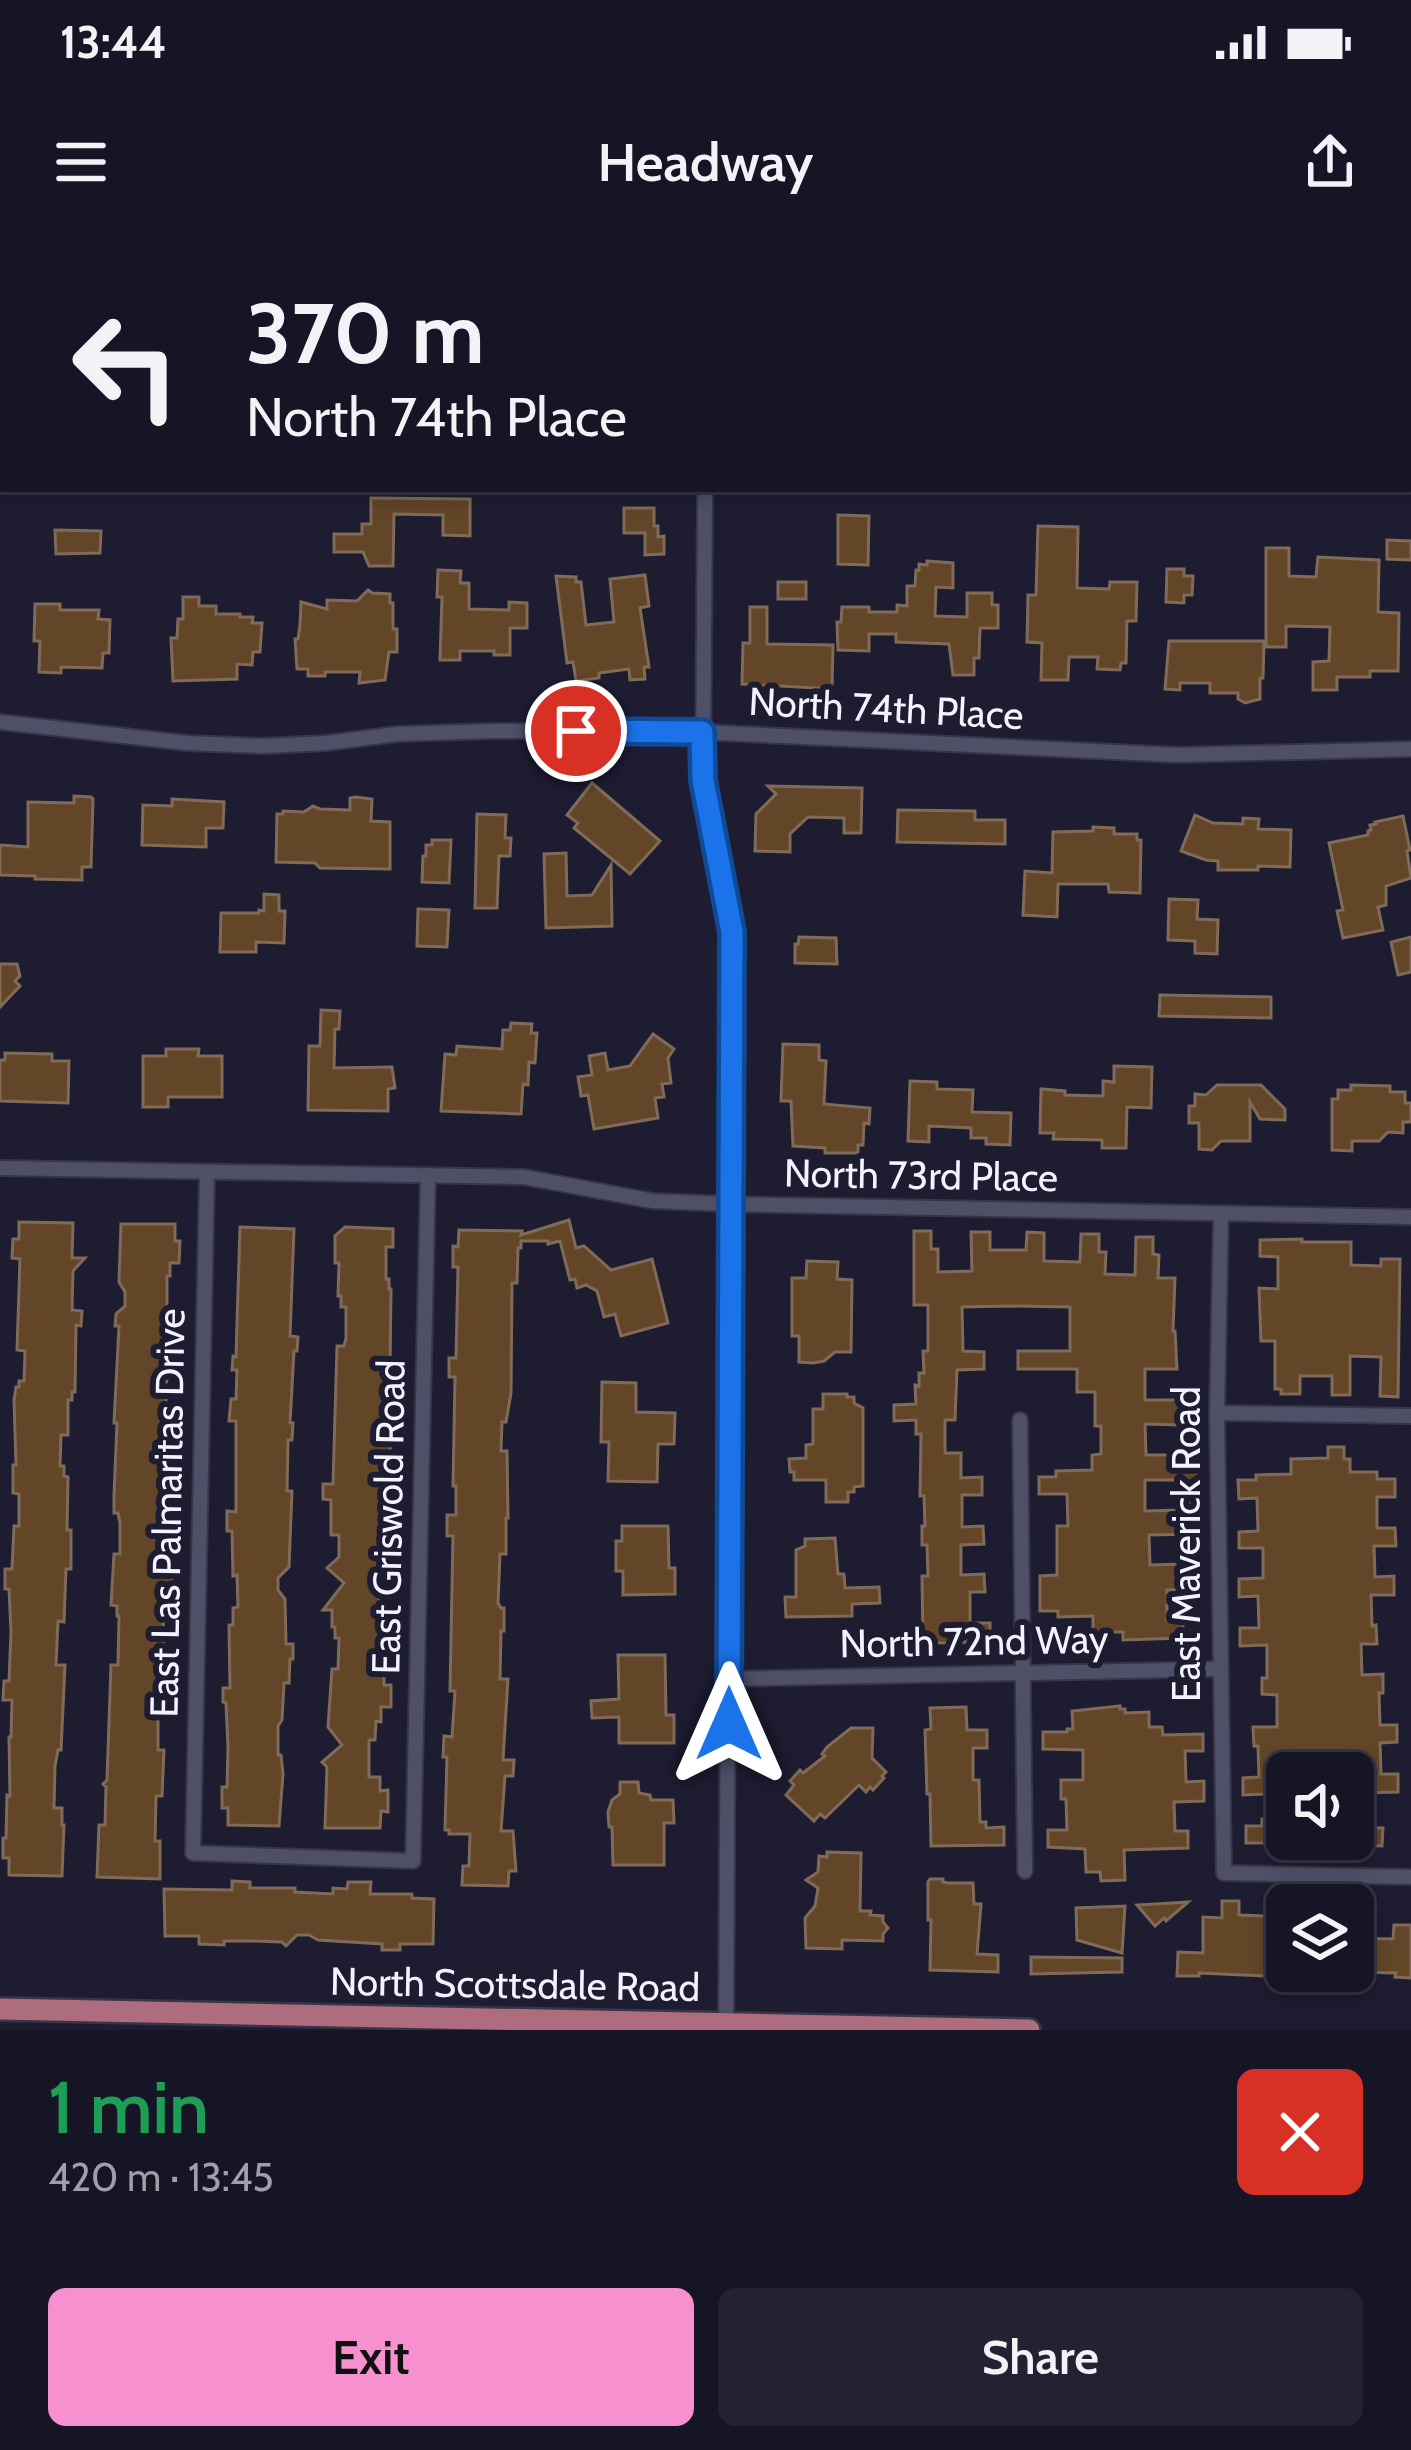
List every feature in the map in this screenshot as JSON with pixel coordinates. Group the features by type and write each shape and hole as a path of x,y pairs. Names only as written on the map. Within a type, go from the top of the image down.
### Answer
{"main road":[{"name":"North Scottsdale Road","path":"0,2009 1028,2030"}],"street":[{"path":"705,492 703,780 732,932 726,2027"},
{"name":"North 74th Place","path":"0,722 263,746 492,730 702,732 1178,755 1411,749"},
{"name":"North 73rd Place","path":"0,1168 524,1177 653,1201 729,1204 1411,1217"},
{"name":"East Las Palmaritas Drive","path":"207,1174 193,1853 413,1861"},
{"name":"East Griswold Road","path":"413,1861 428,1175"},
{"name":"East Maverick Road","path":"1221,1213 1216,1414 1224,1874 1411,1877"},
{"path":"1216,1414 1411,1420"},
{"path":"1020,1420 1025,1871"},
{"name":"North 72nd Way","path":"730,1679 1220,1669"}],"building":[{"path":"371,498 470,499 470,536 443,535 443,515 394,514 393,566 369,566 363,552 334,552 334,534 362,534 362,524 371,524"},
{"path":"624,508 654,508 654,526 658,526 658,537 664,536 664,554 645,555 645,533 624,533"},
{"path":"838,515 869,516 868,565 838,564"},
{"path":"1038,526 1078,527 1077,588 1109,589 1110,582 1137,582 1136,621 1127,621 1126,663 1121,663 1120,670 1097,669 1098,657 1069,657 1068,680 1041,680 1042,643 1027,642 1028,595 1036,595"},
{"path":"55,530 101,531 100,553 56,554"},
{"path":"1387,540 1411,541 1411,560 1387,559"},
{"path":"1266,548 1289,548 1289,576 1316,577 1318,557 1379,560 1378,612 1399,613 1398,671 1337,677 1337,690 1313,690 1313,662 1329,661 1330,627 1286,626 1286,647 1266,647"},
{"path":"927,561 953,563 953,588 936,587 935,616 967,617 967,593 992,593 992,605 998,605 998,628 980,628 974,675 953,675 949,644 896,642 896,634 869,634 869,651 838,650 842,607 897,612 897,605 907,606 907,586 915,586 916,570"},
{"path":"1167,569 1184,569 1184,576 1193,576 1192,595 1184,595 1184,603 1166,602"},
{"path":"438,570 461,571 460,583 469,583 469,609 509,610 509,602 527,603 527,628 510,628 510,655 460,651 460,660 440,660"},
{"path":"645,575 649,606 640,608 649,667 644,667 645,679 630,680 629,669 576,681 573,662 567,663 556,576 576,577 581,582 586,625 614,622 610,579"},
{"path":"778,582 806,582 806,599 778,599"},
{"path":"368,590 390,594 393,603 397,652 389,652 385,680 359,683 360,672 308,676 308,669 297,669 295,639 301,602 327,609 327,600 357,601"},
{"path":"183,597 199,597 199,606 216,606 216,614 240,614 253,617 252,623 262,623 260,652 253,652 252,665 237,664 237,679 173,681 171,638 177,638 178,619 183,619"},
{"path":"35,604 60,604 60,610 99,610 98,619 110,620 109,653 103,653 102,668 39,672"},
{"path":"750,607 767,607 767,644 833,645 832,689 742,684 743,643 750,643"},
{"path":"1169,641 1264,641 1260,699 1245,703 1238,693 1210,693 1210,683 1180,683 1180,690 1165,689"},
{"path":"592,783 660,841 630,874 574,828 578,823 567,815"},
{"path":"768,786 862,788 861,833 844,833 844,818 808,817 790,834 790,852 755,851 756,814 776,794"},
{"path":"74,796 93,799 91,867 82,867 82,880 0,875 0,845 28,847 28,802 74,803"},
{"path":"350,798 372,799 371,821 390,822 390,869 276,862 277,814 304,812 313,806 350,810"},
{"path":"172,799 224,802 223,828 206,828 206,847 142,845 143,805 172,806"},
{"path":"898,810 975,811 975,820 1005,820 1005,844 897,842"},
{"path":"477,814 506,815 505,838 511,838 510,856 499,856 497,908 475,908"},
{"path":"1195,815 1213,823 1259,819 1258,829 1291,830 1290,867 1218,870 1218,861 1181,851"},
{"path":"1403,816 1411,878 1386,886 1386,905 1378,907 1383,930 1343,938 1337,911 1343,910 1329,843 1368,835 1375,822"},
{"path":"1093,827 1114,828 1114,834 1137,834 1141,840 1140,893 1109,892 1108,884 1058,884 1057,917 1023,915 1025,871 1052,873 1053,832 1093,831"},
{"path":"432,840 451,840 449,883 422,882 423,856"},
{"path":"566,853 567,896 592,895 611,865 612,926 546,928 544,854"},
{"path":"264,894 279,895 279,911 285,911 284,943 256,942 256,952 220,952 221,913 264,911"},
{"path":"1169,899 1198,900 1197,919 1218,920 1217,954 1195,953 1195,941 1168,940"},
{"path":"418,909 449,910 447,947 417,946"},
{"path":"799,937 836,938 837,964 795,963"},
{"path":"1411,937 1411,972 1398,975 1391,942"},
{"path":"0,964 17,964 20,976 15,981 20,986 0,1007"},
{"path":"1160,995 1271,997 1271,1018 1159,1016"},
{"path":"321,1010 340,1011 334,1068 392,1067 395,1088 388,1089 388,1111 308,1110 309,1046 320,1046"},
{"path":"511,1023 532,1024 531,1033 537,1033 535,1063 529,1062 528,1085 523,1084 521,1114 441,1111 445,1054 456,1055 457,1046 502,1049 503,1030 510,1030"},
{"path":"653,1034 674,1049 668,1058 671,1083 662,1084 664,1097 655,1098 658,1118 594,1129 588,1095 581,1096 578,1077 592,1075 589,1056 605,1053 608,1070 630,1066"},
{"path":"783,1044 819,1045 819,1060 826,1061 824,1104 870,1108 858,1153 793,1146 791,1101 781,1101"},
{"path":"166,1049 199,1049 198,1056 222,1056 222,1097 168,1097 168,1107 143,1107 143,1056 166,1056"},
{"path":"5,1053 52,1054 52,1061 69,1061 68,1103 0,1101 0,1060 5,1060"},
{"path":"1114,1066 1152,1067 1151,1108 1127,1107 1126,1148 1102,1148 1102,1140 1053,1139 1054,1133 1040,1133 1041,1089 1103,1096 1103,1081 1114,1082"},
{"path":"910,1081 937,1082 937,1089 973,1090 972,1112 1011,1113 1010,1145 971,1138 971,1128 929,1126 929,1142 908,1141"},
{"path":"1217,1085 1261,1085 1285,1109 1285,1120 1260,1119 1250,1102 1250,1141 1221,1141 1212,1150 1199,1149 1199,1123 1189,1123 1189,1106 1195,1106 1195,1094 1206,1095"},
{"path":"1351,1085 1390,1086 1390,1092 1405,1092 1405,1103 1411,1103 1411,1122 1403,1122 1403,1133 1388,1132 1379,1141 1352,1141 1352,1151 1332,1150 1332,1099 1338,1099 1338,1090 1351,1090"},
{"path":"569,1220 576,1248 584,1246 611,1270 652,1259 668,1323 621,1336 615,1314 604,1317 597,1291 586,1285 577,1288 575,1279 570,1280 560,1241 521,1241 517,1283 512,1283 511,1393 506,1422 502,1422 508,1518 506,1554 500,1554 498,1603 504,1608 500,1679 508,1679 503,1760 514,1760 513,1776 505,1776 501,1831 513,1831 516,1871 509,1871 508,1886 462,1885 463,1866 469,1866 470,1834 445,1830 447,1757 443,1757 444,1736 452,1737 455,1691 450,1691 453,1536 447,1536 447,1515 456,1515 455,1377 449,1377 449,1358 456,1358 458,1267 453,1267 453,1246 458,1247 459,1230 522,1231 521,1235"},
{"path":"19,1222 73,1223 72,1258 85,1258 73,1271 72,1310 82,1311 81,1326 76,1325 75,1392 68,1400 68,1435 61,1435 60,1466 68,1477 67,1530 71,1530 71,1569 66,1569 56,1665 65,1665 54,1808 62,1808 64,1825 62,1876 9,1875 9,1858 3,1858 12,1700 3,1700 4,1681 9,1681 11,1632 5,1569 12,1569 14,1526 19,1526 19,1494 13,1493 14,1400 19,1381 24,1381 25,1351 17,1350 20,1259 12,1258"},
{"path":"121,1224 175,1224 175,1241 180,1241 179,1263 170,1263 167,1276 167,1310 172,1310 172,1352 178,1352 178,1372 168,1372 166,1386 169,1463 175,1463 175,1484 167,1484 166,1574 172,1574 172,1593 163,1592 164,1683 171,1683 170,1704 161,1704 158,1718 158,1750 164,1750 162,1796 156,1796 160,1879 97,1877 99,1825 105,1825 111,1665 118,1665 119,1616 117,1606 111,1605 114,1554 120,1554 120,1523 114,1513 114,1423 116,1314 125,1306 119,1282"},
{"path":"240,1227 294,1229 290,1336 298,1337 292,1440 288,1440 289,1567 278,1578 278,1590 285,1599 286,1644 293,1644 293,1659 278,1726 283,1774 279,1826 228,1825 228,1808 222,1808 228,1748 223,1688 230,1688 229,1625 233,1625 233,1608 238,1607 227,1511 236,1512 236,1421 229,1421 231,1399 236,1399 237,1370 232,1370"},
{"path":"345,1227 393,1229 393,1247 386,1247 386,1279 391,1289 386,1409 393,1409 389,1466 395,1466 394,1487 385,1487 383,1500 382,1532 387,1532 379,1610 385,1620 384,1685 391,1685 391,1707 381,1707 375,1740 369,1740 369,1777 380,1777 380,1791 388,1790 388,1812 381,1811 380,1828 325,1828 327,1767 322,1762 342,1745 328,1727 339,1638 332,1627 332,1610 323,1610 344,1583 327,1568 339,1557 339,1535 331,1535 331,1500 323,1499 323,1484 333,1484 337,1346 344,1346 346,1338 346,1307 341,1307 338,1296 339,1263 335,1263 335,1236"},
{"path":"914,1231 931,1231 931,1249 938,1249 938,1272 972,1271 971,1232 990,1232 990,1250 1026,1250 1027,1232 1044,1233 1044,1261 1080,1262 1081,1234 1099,1234 1099,1252 1106,1252 1105,1274 1135,1275 1136,1237 1153,1237 1153,1254 1159,1255 1158,1278 1175,1278 1177,1369 1145,1369 1145,1400 1179,1400 1179,1407 1198,1407 1200,1534 1149,1535 1150,1565 1182,1564 1183,1571 1200,1570 1201,1589 1167,1590 1167,1620 1183,1620 1183,1638 1123,1640 1123,1632 1093,1632 1093,1616 1058,1617 1058,1611 1040,1611 1040,1576 1057,1575 1057,1526 1068,1526 1067,1494 1039,1494 1039,1477 1056,1477 1056,1471 1092,1470 1092,1455 1101,1454 1101,1426 1095,1426 1095,1392 1077,1392 1077,1369 1018,1369 1018,1351 1070,1351 1070,1307 1010,1306 962,1307 963,1351 984,1352 984,1369 957,1370 955,1420 945,1420 945,1453 961,1453 961,1478 982,1477 982,1495 962,1495 962,1527 983,1526 984,1544 961,1545 961,1575 984,1574 985,1592 970,1592 970,1623 990,1623 990,1642 923,1639 922,1576 928,1576 927,1545 922,1545 921,1434 916,1434 916,1420 894,1421 894,1405 916,1404 915,1385 919,1386 919,1373 924,1373 923,1351 928,1351 928,1305 914,1305","holes":["1145,1424 1179,1425 1179,1455 1146,1455","1145,1480 1180,1480 1180,1510 1145,1511"]},
{"path":"1260,1240 1351,1242 1351,1265 1381,1266 1381,1259 1400,1259 1398,1397 1380,1396 1381,1357 1350,1356 1350,1395 1332,1395 1332,1376 1300,1376 1300,1394 1281,1394 1281,1389 1275,1389 1275,1341 1261,1341 1259,1288 1278,1289 1278,1257 1260,1256"},
{"path":"807,1261 838,1262 837,1279 852,1280 851,1352 835,1352 813,1363 799,1362 799,1336 792,1336 792,1278 806,1278"},
{"path":"602,1382 636,1383 636,1412 675,1413 674,1444 658,1444 657,1482 608,1481 609,1442 601,1442"},
{"path":"823,1394 847,1394 863,1408 863,1486 848,1492 848,1502 826,1502 826,1480 794,1480 790,1472 789,1459 806,1458 806,1445 813,1444 813,1409 823,1409"},
{"path":"1328,1447 1344,1447 1350,1472 1377,1472 1377,1479 1395,1479 1395,1497 1377,1497 1377,1528 1395,1528 1396,1546 1374,1546 1375,1577 1394,1576 1394,1595 1371,1595 1377,1644 1361,1644 1362,1675 1383,1674 1380,1725 1397,1725 1397,1742 1380,1743 1381,1774 1398,1774 1398,1792 1374,1793 1374,1752 1266,1752 1266,1794 1243,1795 1243,1778 1259,1777 1253,1727 1277,1727 1277,1695 1262,1694 1267,1645 1240,1646 1240,1628 1259,1628 1258,1596 1239,1597 1239,1579 1263,1578 1263,1548 1239,1548 1239,1532 1258,1531 1257,1498 1239,1499 1238,1480 1291,1474 1291,1459 1328,1458"},
{"path":"622,1526 668,1526 675,1594 623,1595 623,1571 616,1571 616,1541 622,1541"},
{"path":"835,1538 838,1574 844,1574 845,1588 879,1587 880,1603 852,1604 852,1616 786,1617 785,1597 796,1597 796,1550 805,1546 805,1539"},
{"path":"618,1655 665,1655 666,1715 674,1715 674,1743 619,1743 619,1717 592,1718 591,1701 619,1699"},
{"path":"1120,1706 1125,1713 1149,1712 1149,1727 1162,1727 1163,1735 1203,1734 1203,1751 1185,1751 1186,1782 1204,1781 1204,1801 1174,1802 1175,1831 1188,1831 1188,1848 1124,1850 1125,1880 1101,1881 1100,1872 1086,1872 1085,1849 1048,1847 1048,1830 1067,1830 1061,1780 1083,1780 1083,1750 1043,1749 1043,1732 1073,1729 1072,1711"},
{"path":"966,1707 967,1730 987,1730 987,1748 973,1748 980,1822 986,1822 986,1828 1004,1827 1004,1845 931,1846 925,1730 931,1729 930,1708"},
{"path":"851,1728 873,1728 872,1758 886,1772 884,1778 866,1792 859,1785 825,1818 820,1814 814,1821 786,1795 794,1785 790,1781 825,1756 827,1747"},
{"path":"620,1782 638,1782 639,1793 650,1795 651,1800 673,1800 674,1823 664,1823 664,1865 613,1865 608,1812 620,1794"},
{"path":"1266,1819 1266,1843 1246,1843 1246,1826 1262,1826"},
{"path":"1374,1828 1383,1828 1382,1846 1374,1846"},
{"path":"827,1852 861,1853 860,1911 883,1916 888,1928 883,1941 842,1940 842,1949 806,1948 805,1918 815,1906 818,1888 806,1880 818,1872 819,1856 827,1857"},
{"path":"930,1879 973,1883 974,1904 981,1904 977,1954 998,1955 998,1972 930,1970"},
{"path":"232,1881 250,1882 250,1888 333,1894 333,1888 347,1889 348,1882 371,1882 370,1894 434,1899 433,1944 400,1944 400,1950 382,1950 382,1944 318,1940 309,1935 297,1935 286,1946 252,1941 199,1944 199,1936 165,1936 164,1889 232,1890"},
{"path":"1222,1901 1239,1901 1239,1915 1266,1916 1266,1976 1177,1976 1178,1952 1203,1953 1203,1917 1222,1918"},
{"path":"1188,1902 1155,1926 1137,1905"},
{"path":"1125,1906 1122,1953 1077,1940 1076,1908"},
{"path":"1394,1925 1411,1925 1411,1978 1374,1972 1374,1939 1393,1939"},
{"path":"1031,1957 1122,1958 1122,1972 1031,1974"}],"route":[{"path":"576,731 702,732 703,780 732,932 729,1724"}]}
